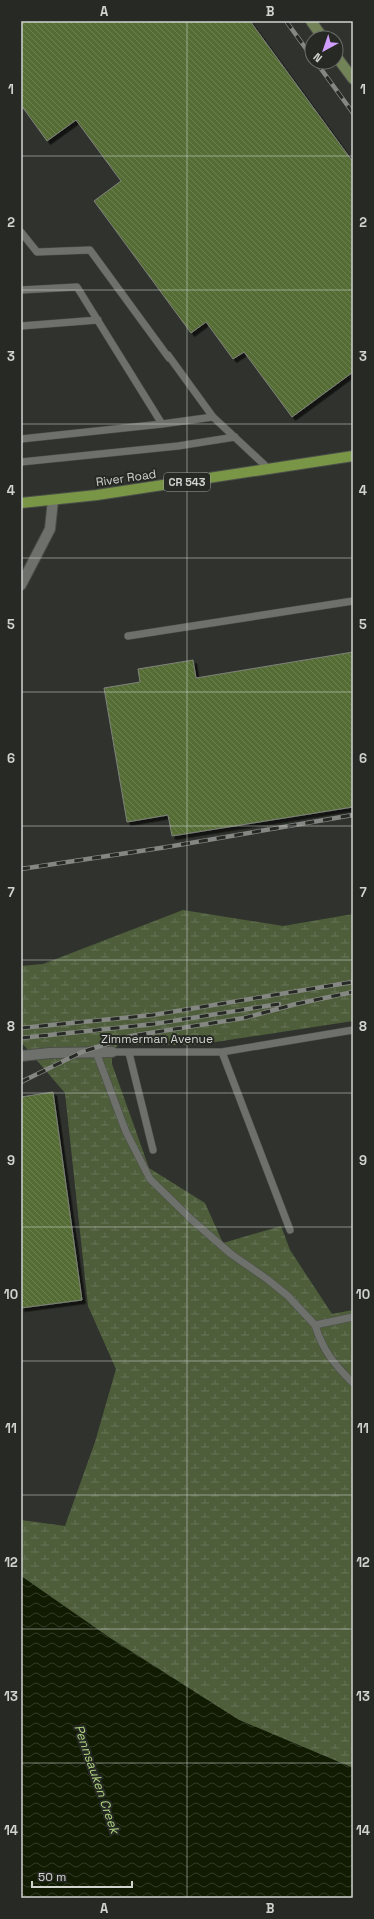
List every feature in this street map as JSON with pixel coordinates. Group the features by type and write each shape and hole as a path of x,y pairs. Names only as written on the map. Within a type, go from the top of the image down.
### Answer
{"main road":[{"name":"River Road","path":"21,503 97,495 270,470 353,456"}],"street":[{"path":"311,21 317,30"},
{"path":"344,66 352,75"},
{"path":"21,585 50,529 53,500"},
{"name":"Zimmerman Avenue","path":"21,1056 50,1053 112,1052"}],"lane":[{"path":"21,232 36,252 90,250 213,417 270,470"},
{"path":"21,290 77,287 162,424"},
{"path":"21,326 98,320"},
{"path":"21,439 213,417"},
{"path":"21,462 178,446 234,437"},
{"path":"128,636 353,601"},
{"path":"222,1052 353,1030"},
{"path":"96,1052 126,1132 150,1179 192,1220 231,1254 267,1278 288,1296 315,1325 321,1345 353,1384"},
{"name":"Zimmerman Avenue","path":"112,1052 222,1052 290,1230"},
{"path":"129,1053 153,1150"},
{"path":"315,1325 353,1317"}],"green space":[{"path":"183,910 283,926 353,914 353,1021 196,1045 118,1045 112,1052 112,1064 149,1168 205,1203 223,1243 281,1226 290,1250 332,1314 353,1310 353,1768 239,1720 110,1638 21,1576 21,1520 65,1526 95,1442 116,1369 88,1306 65,1093 21,1042 21,966 43,964"}],"water":[{"name":"Pennsauken Creek","path":"21,1576 110,1638 239,1720 353,1768 353,1898 21,1898"}],"building":[{"path":"21,21 250,21 353,162 353,372 292,417 244,352 233,359 206,322 191,333 94,201 121,181 76,120 47,141 21,105"},
{"path":"353,652 353,807 172,836 168,815 127,822 104,688 140,682 138,669 193,660 196,678"},
{"path":"53,1092 82,1300 21,1308 21,1097"}],"railway":[{"path":"286,21 304,46"},
{"path":"322,70 353,113"},
{"path":"21,869 167,847 353,815"},
{"path":"21,1028 153,1015 353,982"},
{"path":"21,1082 82,1052 131,1036 244,1018 296,1004 353,992"},
{"path":"21,1038 154,1024 279,1004"}]}
